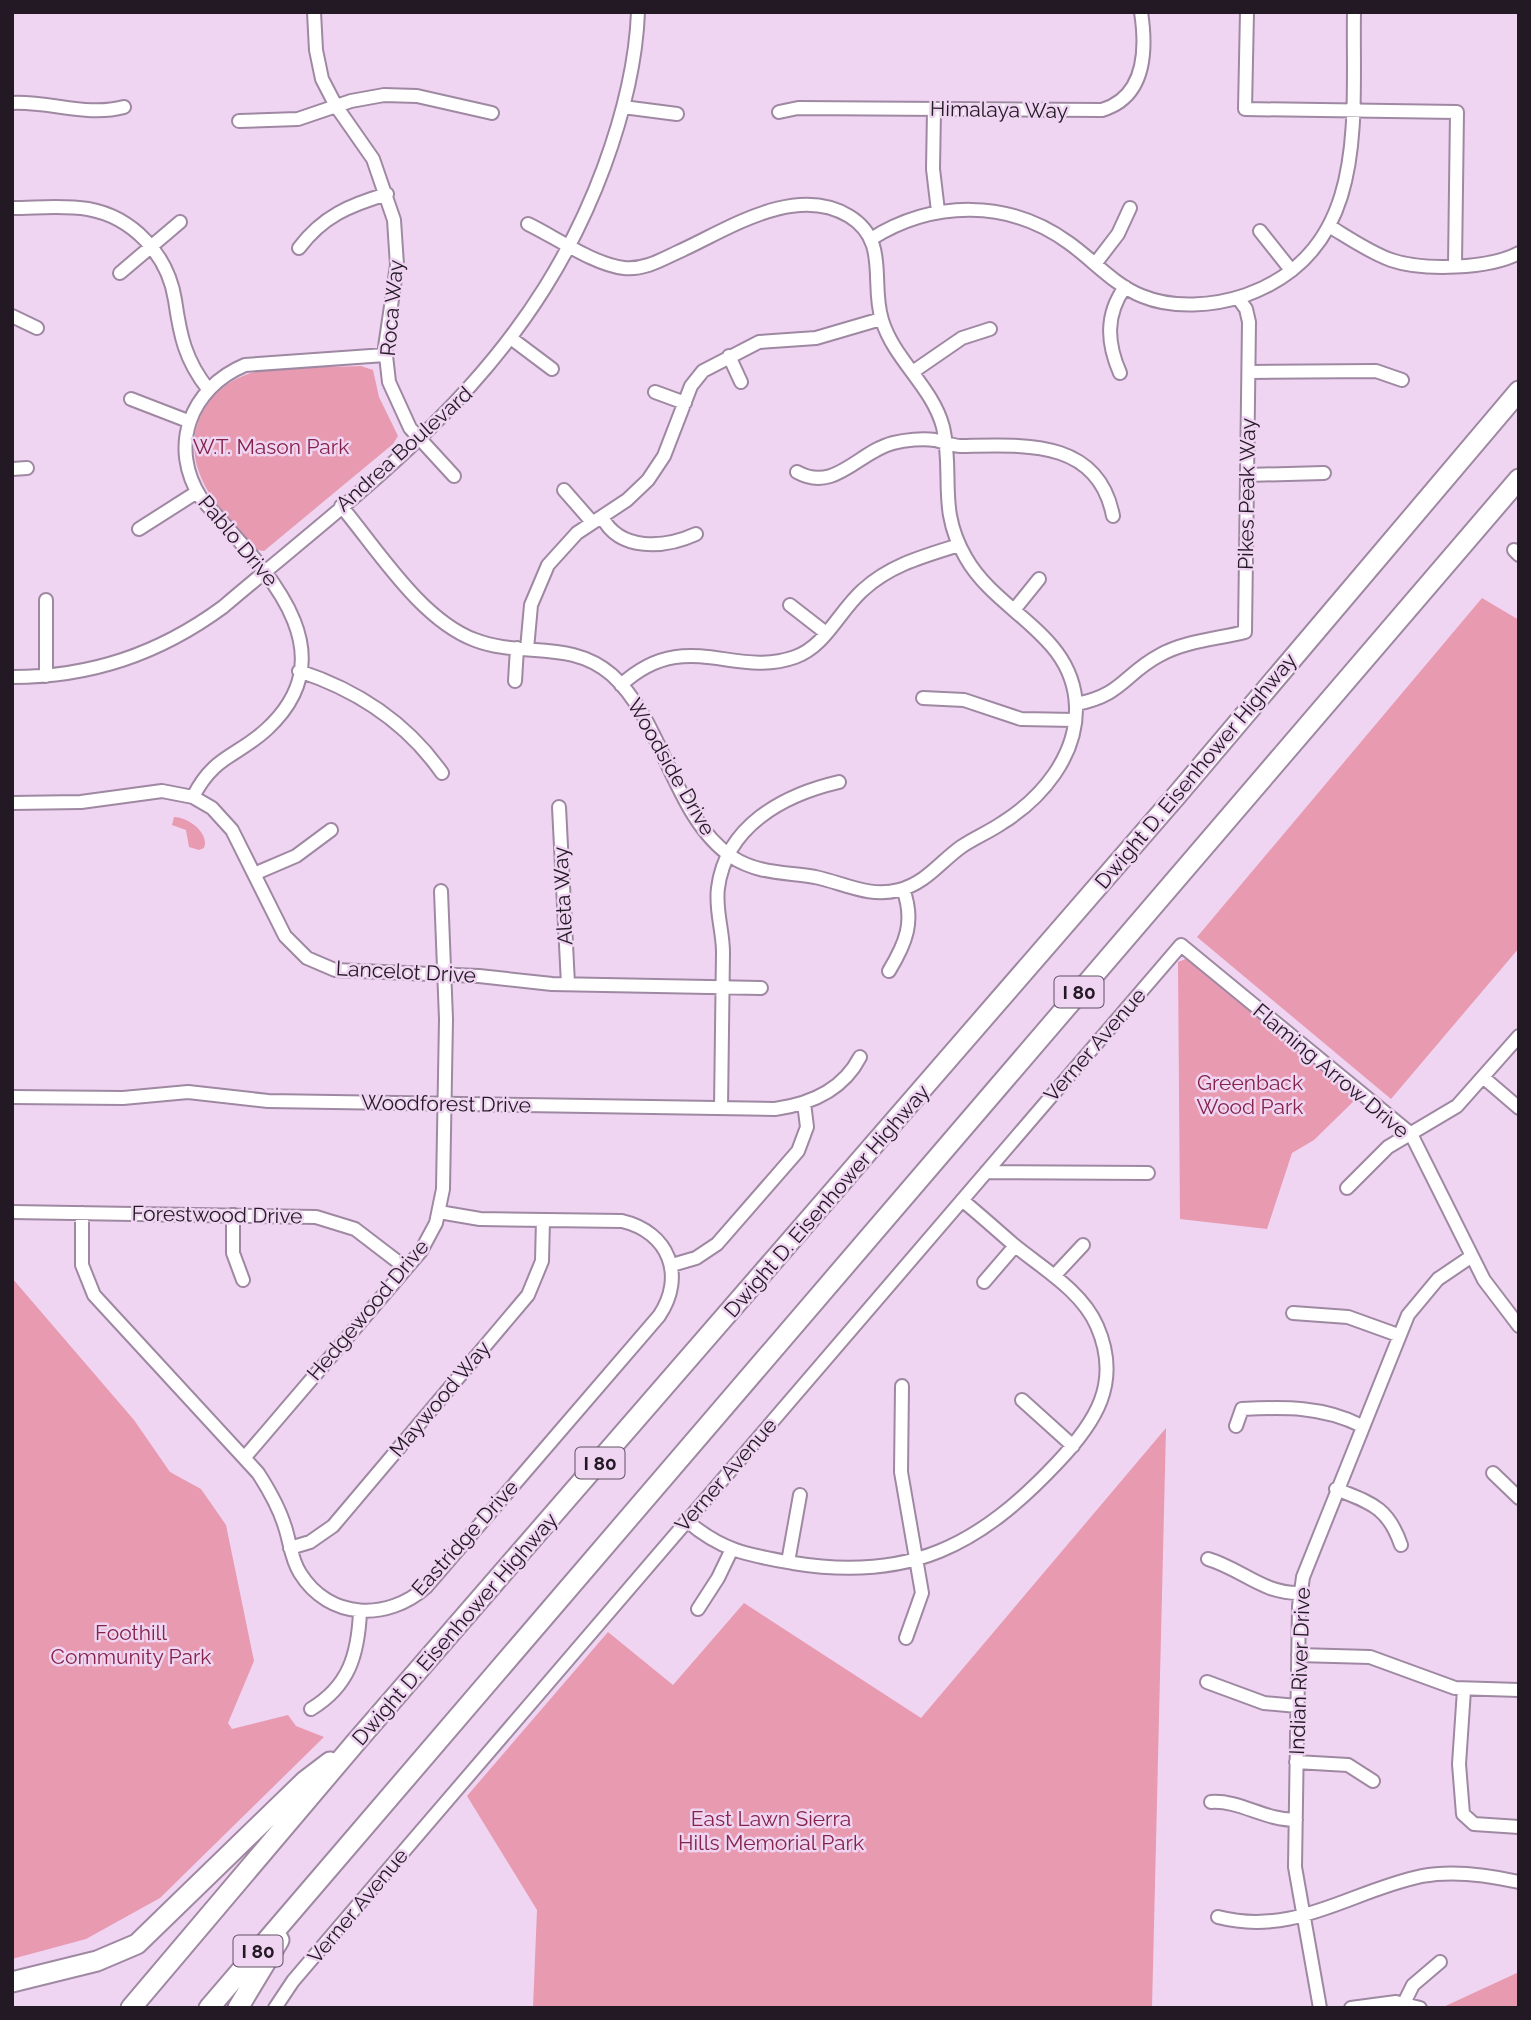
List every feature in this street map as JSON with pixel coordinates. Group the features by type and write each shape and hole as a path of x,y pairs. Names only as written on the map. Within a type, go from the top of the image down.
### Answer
{"highway":[{"name":"Dwight D. Eisenhower Highway","path":"131,2008 356,1742 1177,795 1519,391"},
{"name":"I 80","path":"209,2008 1519,480"},
{"path":"12,1982 97,1961 137,1944 305,1781 356,1742"},
{"path":"238,2008 307,1895"}],"street":[{"name":"Roca Way","path":"314,12 318,65 336,106 362,139 387,194 394,220 397,265 385,355 394,396 402,415 420,440 454,476"},
{"name":"Andrea Boulevard","path":"12,677 46,676 107,666 168,643 205,620 420,440 481,378 512,339 570,245 596,187 623,107 637,39 638,12"},
{"name":"Himalaya Way","path":"779,112 798,108 1088,112 1114,106 1129,94 1141,71 1141,12"},
{"path":"1247,12 1245,109 1457,112 1455,265"},
{"path":"871,239 909,219 938,212 973,209 1025,219 1057,234 1125,288 1150,299 1178,304 1214,303 1238,298 1269,285 1291,270 1314,248 1329,226 1348,181 1354,12"},
{"path":"239,121 298,119 367,97 400,95 492,113"},
{"path":"12,103 43,103 90,111 124,107"},
{"path":"623,107 677,114"},
{"path":"934,110 933,169 938,212"},
{"path":"299,248 314,229 339,210 387,194"},
{"path":"528,224 610,265 643,267 775,208 797,205 836,210 854,219 871,239 879,265 881,319 888,336 933,401 945,443 946,501 959,545 983,582 1057,650 1070,676 1076,704 1075,720 1064,758 1055,775 1031,801 999,825 962,847 923,880 904,889 881,893 859,890 828,880 762,871 728,854 743,832 771,809 803,792 839,782"},
{"path":"12,208 74,208 104,213 130,227 151,246 172,285 178,328 187,358 208,389"},
{"path":"1095,264 1118,233 1129,208"},
{"path":"120,273 180,222"},
{"path":"1329,226 1394,261 1455,265 1496,262 1519,253"},
{"path":"1260,231 1291,270"},
{"path":"1120,373 1110,345 1109,331 1115,303 1125,288"},
{"name":"Pikes Peak Way","path":"1076,704 1114,691 1154,659 1185,646 1245,632 1248,316 1238,298"},
{"path":"12,316 37,328"},
{"path":"514,681 529,612 541,578 566,543 633,496 657,468 698,375 729,356 765,340 816,338 881,319"},
{"path":"914,372 962,338 990,329"},
{"path":"512,339 552,369"},
{"name":"Pablo Drive","path":"193,797 215,765 254,740 276,720 291,695 299,671 300,642 293,613 264,572 197,492 185,458 188,421 208,389 231,371 260,362 385,355"},
{"path":"729,356 741,382"},
{"path":"1249,372 1369,371 1402,380"},
{"path":"655,392 685,403"},
{"path":"131,400 188,421"},
{"path":"797,472 809,478 828,478 867,453 893,443 933,439 957,446 1040,447 1068,455 1086,468 1101,485 1113,516"},
{"path":"12,469 27,468"},
{"path":"1247,474 1324,473"},
{"path":"564,489 614,533 631,542 664,543 696,534"},
{"path":"139,529 197,492"},
{"name":"Woodside Drive","path":"341,506 441,621 477,641 522,648 560,650 600,666 621,685 701,825 728,854 717,890 723,945 721,1108"},
{"path":"621,685 645,667 674,657 771,662 793,658 812,647 860,592 885,573 959,545"},
{"path":"1014,610 1039,579"},
{"path":"46,676 47,600"},
{"path":"790,605 826,633"},
{"path":"299,671 341,687 379,709 420,745 442,774"},
{"path":"923,698 964,700 1021,719 1075,720"},
{"name":"Lancelot Drive","path":"12,803 81,803 162,791 193,797 223,818 285,936 295,948 320,965 350,973 444,975 568,984 761,988"},
{"name":"Aleta Way","path":"559,807 568,984"},
{"path":"254,874 296,856 331,830"},
{"path":"889,971 907,937 909,908 904,889"},
{"name":"Hedgewood Drive","path":"245,1457 406,1268 425,1244 439,1212 445,1104 441,891"},
{"name":"Flaming Arrow Drive","path":"1181,945 1411,1134 1494,1297 1519,1326"},
{"name":"Verner Avenue","path":"275,2008 302,1971 1181,945"},
{"path":"1347,1188 1388,1147 1444,1116 1484,1078 1519,1036"},
{"name":"Woodforest Drive","path":"12,1097 124,1098 188,1092 268,1101 775,1109 804,1103 838,1085 852,1073 860,1057"},
{"path":"1484,1078 1519,1108"},
{"path":"439,1212 481,1219 622,1221 636,1224 659,1240 672,1265 696,1258 717,1244 798,1151 807,1127 804,1103"},
{"path":"986,1172 1148,1173"},
{"path":"687,1521 708,1539 731,1551 788,1562 851,1568 917,1559 963,1541 996,1521 1026,1496 1091,1425 1104,1393 1105,1358 1097,1324 1054,1276 962,1200"},
{"name":"Forestwood Drive","path":"12,1212 316,1217 342,1223 366,1236 406,1268"},
{"path":"82,1213 82,1265 94,1294 245,1457 278,1507 300,1574 319,1595 360,1612 357,1650 351,1668 333,1693 311,1709"},
{"path":"233,1215 233,1253 243,1280"},
{"name":"Maywood Way","path":"290,1548 310,1542 333,1526 528,1296 542,1261 543,1220"},
{"path":"1054,1276 1083,1245"},
{"path":"984,1282 1015,1246"},
{"name":"Indian River Drive","path":"1320,2008 1295,1867 1300,1593 1308,1560 1398,1335 1427,1290 1472,1256"},
{"name":"Eastridge Drive","path":"360,1612 391,1608 404,1603 426,1587 659,1316 672,1291 672,1265"},
{"path":"1293,1313 1348,1317 1398,1335"},
{"path":"901,1385 901,1472 904,1504 922,1593 906,1638"},
{"path":"1022,1400 1073,1446"},
{"path":"1236,1426 1241,1409 1294,1408 1322,1410 1362,1426"},
{"path":"1493,1473 1519,1498"},
{"path":"1336,1489 1376,1506 1386,1514 1401,1545"},
{"path":"788,1562 800,1495"},
{"path":"698,1609 731,1551"},
{"path":"1208,1559 1233,1569 1264,1588 1300,1593"},
{"path":"1298,1655 1370,1657 1464,1690 1519,1690"},
{"path":"1206,1682 1264,1703 1297,1706"},
{"path":"1464,1690 1459,1763 1463,1814 1474,1824 1519,1826"},
{"path":"1296,1762 1348,1765 1373,1781"},
{"path":"1210,1802 1231,1803 1268,1818 1296,1820"},
{"path":"1218,1917 1243,1922 1303,1917 1420,1877 1478,1875 1519,1882"},
{"path":"1404,2003 1413,1985 1440,1962"},
{"path":"1351,2008 1382,2002 1404,2003 1420,2008"}],"green space":[{"name":"W.T. Mason Park","path":"361,366 373,370 379,397 398,436 393,444 264,551 257,550 216,504 199,472 195,438 198,422 205,408 227,384 259,371 297,367"},
{"path":"1482,598 1519,620 1519,948 1391,1099 1197,937"},
{"path":"174,817 185,820 201,832 204,848 199,850 189,847 186,830 172,825"},
{"name":"Greenback Wood Park","path":"1193,956 1359,1096 1314,1140 1292,1153 1267,1229 1180,1219 1178,962"},
{"name":"Foothill Community Park","path":"12,1278 134,1420 170,1472 201,1489 226,1525 254,1661 228,1723 232,1729 288,1715 296,1726 324,1737 160,1898 86,1939 12,1959"},
{"name":"East Lawn Sierra Hills Memorial Park","path":"1166,1428 1152,2008 533,2008 537,1910 467,1796 608,1632 673,1685 744,1603 921,1718"},
{"path":"1519,1972 1519,2008 1441,2008"}],"waterway":[{"path":"1515,2008 1519,2006"}]}
